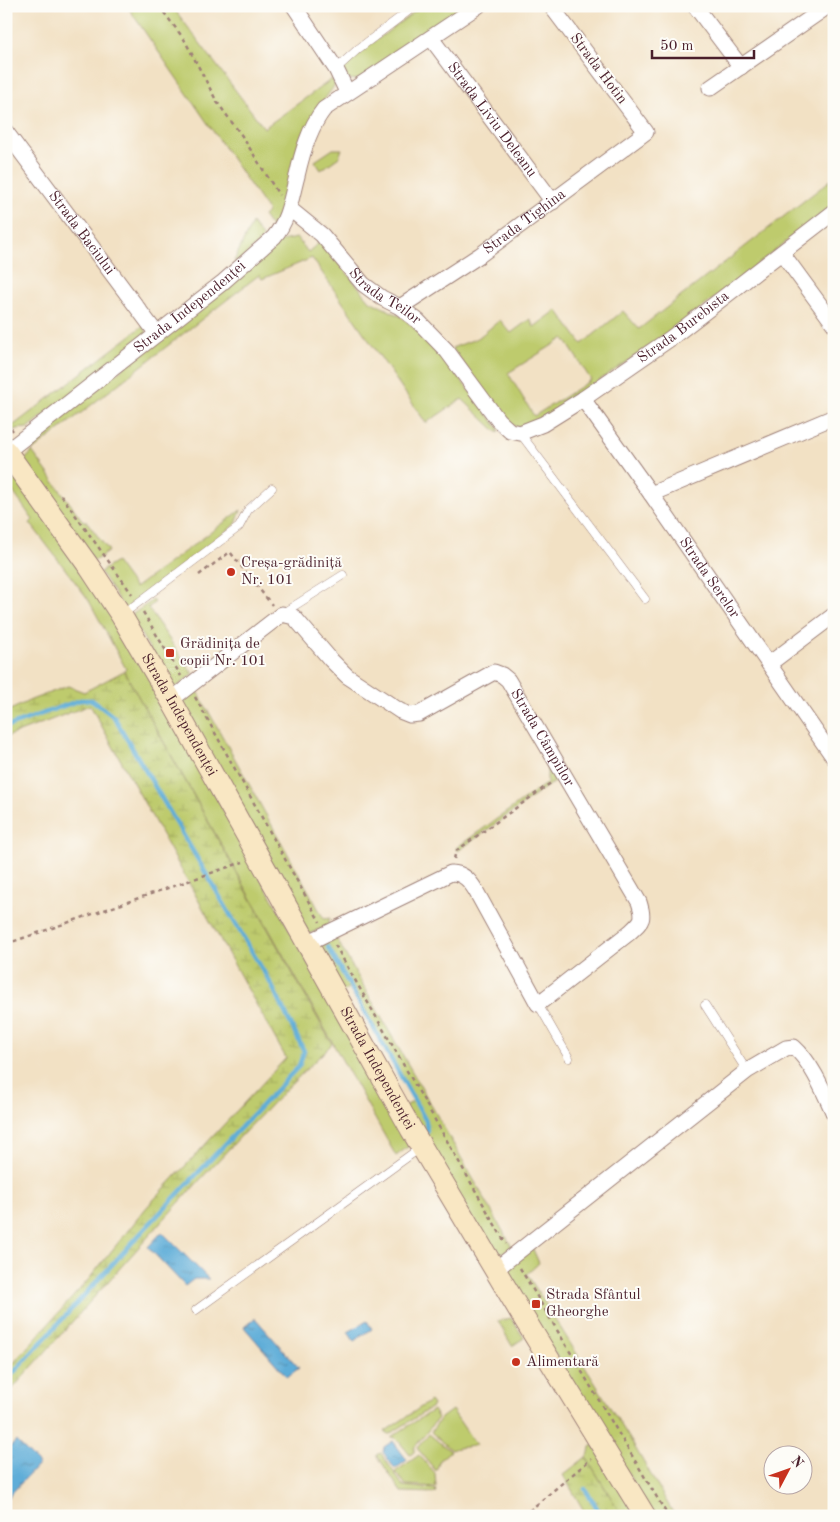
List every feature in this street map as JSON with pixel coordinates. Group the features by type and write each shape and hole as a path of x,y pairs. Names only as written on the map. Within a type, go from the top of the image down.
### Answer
{"main road":[{"name":"Strada Independenței","path":"11,448 90,568 130,609 171,700 422,1147 645,1516"}],"street":[{"path":"294,6 336,68 347,92"},
{"path":"290,209 305,144 317,118 324,109 478,6"},
{"name":"Strada Hotin","path":"551,6 646,132"},
{"path":"696,6 741,67"},
{"path":"710,88 828,6"},
{"name":"Strada Liviu Deleanu","path":"431,38 553,202"},
{"name":"Strada Baciului","path":"6,132 157,334"},
{"name":"Strada Tighina","path":"400,307 480,255 646,132"},
{"name":"Strada Teilor","path":"290,209 322,235 363,284 382,298 400,307 418,321 447,351 498,420 510,431 520,433"},
{"name":"Strada Independenței","path":"11,448 222,283 270,241 281,229 290,209"},
{"name":"Strada Burebista","path":"583,399 671,338 834,212"},
{"path":"782,253 834,324"},
{"path":"520,433 543,424 583,399"},
{"name":"Strada Serelor","path":"583,399 833,755"},
{"path":"651,494 834,417"},
{"path":"171,700 282,614"},
{"name":"Strada Câmpiilor","path":"282,614 294,617 330,660 347,676 400,711 410,715 419,714 494,672 508,680 639,902 644,914 641,922 629,933 538,1004"},
{"path":"769,664 834,615"},
{"path":"307,943 451,873 458,873 470,882 538,1004"},
{"path":"495,1270 747,1071 786,1048 794,1047 799,1052 820,1085 834,1114"}],"lane":[{"path":"336,68 415,6"},
{"path":"520,433 645,599"},
{"path":"130,609 239,527 248,510 272,488"},
{"path":"282,614 343,575"},
{"path":"538,1004 569,1058"},
{"path":"705,1006 747,1071"},
{"path":"196,1310 422,1147"}],"path":[{"path":"159,6 184,39 217,102 290,209"},
{"path":"6,422 11,448"},
{"path":"56,489 130,609 188,687 513,1256 668,1516"},
{"path":"199,575 230,552 268,602 282,614"},
{"path":"451,873 456,851 547,785 564,776"},
{"path":"6,944 259,856"},
{"path":"523,1516 603,1448"}],"green space":[{"path":"127,6 172,6 264,128 332,79 335,85 321,104 273,230 263,216 268,211"},
{"path":"422,6 469,6 358,80 348,79 341,70 366,48"},
{"path":"333,149 342,149 339,157 321,170 315,161"},
{"path":"832,179 834,181 834,204 678,327 538,422 517,427 507,423 452,348 478,338 500,320 511,333 530,319 534,327 557,310 582,344 623,311 639,329","holes":["564,338 591,380 534,416 508,373"]},
{"path":"252,223 263,238 240,261 234,261"},
{"path":"297,238 308,252 321,241 370,301 402,317 435,347 499,429 498,433 462,399 426,423 312,258 262,279 259,275 32,451 36,438 281,241"},
{"path":"144,325 147,334 28,428 16,429 6,433 6,416 14,425"},
{"path":"32,451 82,520 87,522 109,551 94,561 23,462"},
{"path":"6,459 117,618 409,1146 396,1156 124,671 126,669 88,599 30,523 33,520 6,482"},
{"path":"241,510 236,524 125,609 100,572 116,562 135,588"},
{"path":"153,600 155,602 148,608 193,674 174,689 130,616"},
{"path":"124,671 332,1044 289,1086 207,1173 6,1396 6,1371 89,1279 146,1208 286,1058 90,705 6,737 6,712 68,686 84,692"},
{"path":"196,689 324,919 330,918 327,926 309,934 181,702"},
{"path":"547,759 560,780 549,785 458,851 456,848 547,783"},
{"path":"336,938 512,1247 495,1257 404,1107 415,1100 352,986 341,992 317,948"},
{"path":"532,1247 539,1263 527,1274 633,1444 675,1516 654,1516 504,1270"},
{"path":"511,1318 524,1338 512,1346 498,1321"},
{"path":"430,1401 433,1405 432,1407 390,1434 384,1432"},
{"path":"433,1410 438,1418 410,1455 396,1438 391,1437"},
{"path":"452,1410 476,1445 451,1450 431,1432 441,1418"},
{"path":"429,1434 450,1451 440,1460 436,1471 417,1448"},
{"path":"593,1445 636,1516 622,1516 586,1457 590,1447"},
{"path":"381,1453 403,1486 434,1489 436,1490 435,1493 401,1492 377,1455"},
{"path":"419,1455 435,1473 436,1487 406,1485 395,1472"},
{"path":"586,1457 622,1516 587,1516 563,1475"}],"water":[{"path":"162,1232 209,1279 194,1279 185,1286 148,1247"},
{"path":"255,1318 299,1368 287,1377 244,1327"},
{"path":"367,1321 372,1329 354,1341 348,1332"},
{"path":"16,1441 39,1464 7,1498 6,1452"},
{"path":"393,1441 407,1460 395,1469 383,1452 384,1447"}],"waterway":[{"path":"6,727 80,700 92,700 114,717 271,984 304,1051 299,1066 140,1234 6,1381"},
{"path":"328,947 426,1121 427,1132"},
{"path":"585,1489 602,1516"}],"place":[{"name":"Creșa-grădiniță Nr. 101","path":"231,572"},
{"name":"Grădinița de copii Nr. 101","path":"170,653"},
{"name":"Strada Sfântul Gheorghe","path":"536,1304"},
{"name":"Alimentară","path":"516,1362"}]}
